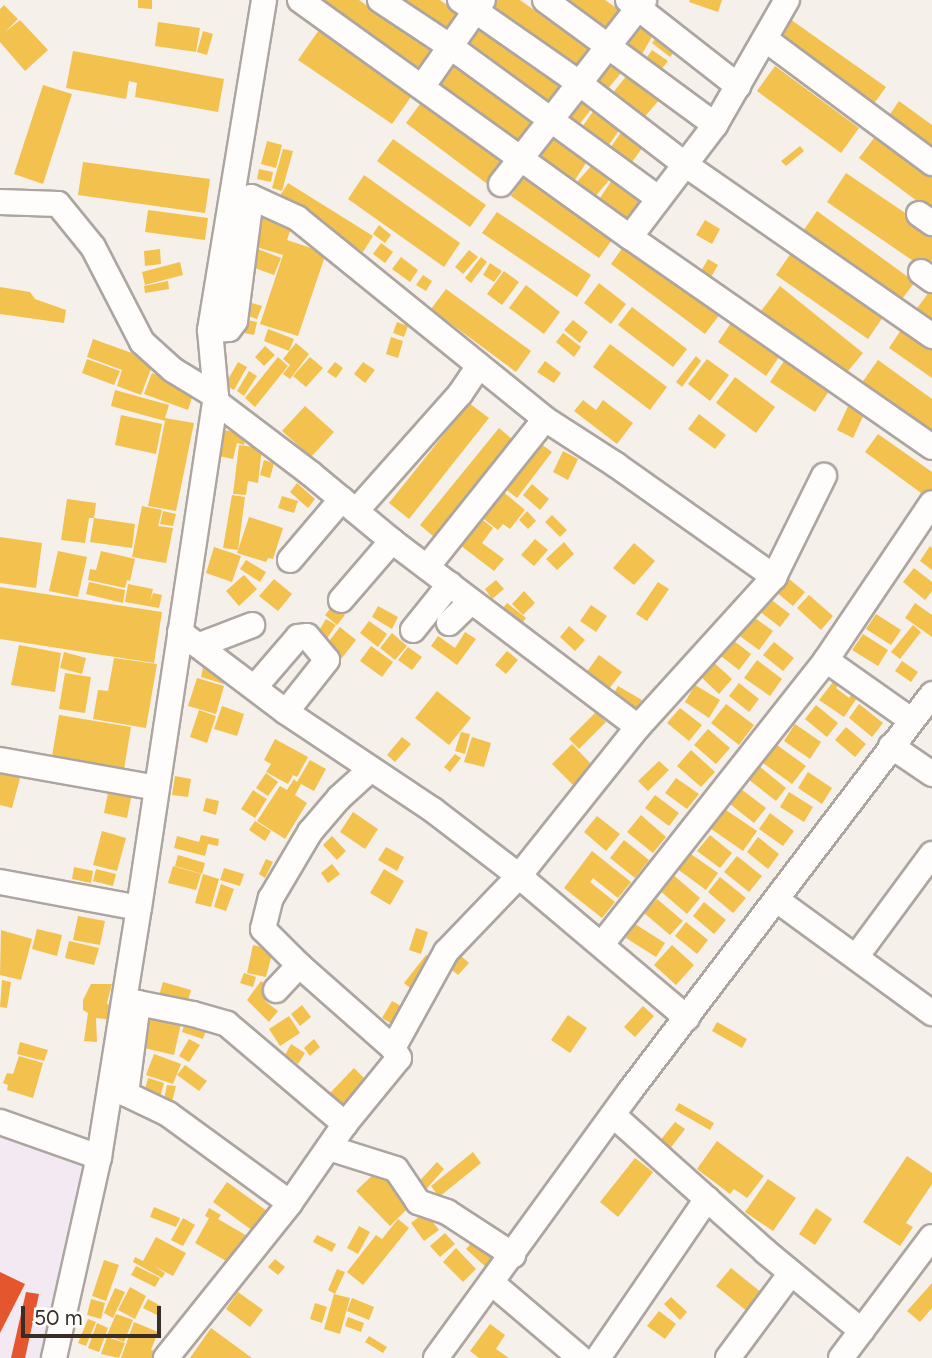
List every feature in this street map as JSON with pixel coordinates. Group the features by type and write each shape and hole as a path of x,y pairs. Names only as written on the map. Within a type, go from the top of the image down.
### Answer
{"street":[{"path":"54,1358 99,1157 157,788 190,639 215,398 210,330 264,0"},
{"path":"301,0 630,237 932,447"},
{"path":"380,0 451,47 658,198"},
{"path":"545,0 716,125"},
{"path":"630,237 716,125 787,0"},
{"path":"502,184 637,3 738,86"},
{"path":"422,87 451,47 473,4 686,165 932,336"},
{"path":"765,39 932,163"},
{"path":"210,330 229,328 235,321 251,197 303,223 545,419 774,577"},
{"path":"0,202 58,204 93,247 142,342 173,370 215,398 392,541 638,727"},
{"path":"290,560 460,394 479,366"},
{"path":"427,567 545,419"},
{"path":"393,1048 446,952 519,876 638,727 774,577 824,476"},
{"path":"601,944 826,660 932,503"},
{"path":"341,600 392,541"},
{"path":"413,630 450,584"},
{"path":"449,623 471,602"},
{"path":"190,639 252,625"},
{"path":"255,687 298,637 307,636 327,660 285,712"},
{"path":"190,639 285,712 433,810 519,876 687,1018"},
{"path":"826,660 911,720"},
{"path":"436,1358 613,1115 932,694"},
{"path":"891,746 932,774"},
{"path":"0,760 157,788"},
{"path":"166,1358 290,1203 345,1124 399,1058 393,1048 299,965 263,929 271,898 310,832 339,798 371,769"},
{"path":"856,957 932,854"},
{"path":"0,882 139,908"},
{"path":"777,900 932,1013"},
{"path":"276,990 299,965"},
{"path":"290,1203 168,1114 126,1094 138,1003 227,1024 345,1124"},
{"path":"613,1115 862,1331"},
{"path":"0,1122 99,1157"},
{"path":"329,1148 396,1169 418,1202 447,1212 513,1255"},
{"path":"598,1358 707,1199"},
{"path":"841,1358 930,1246"},
{"path":"728,1358 792,1273"},
{"path":"492,1283 580,1358"}],"shaded area":[{"path":"0,1128 96,1159 42,1358 0,1358"}],"building: Homes":[{"path":"138,0 152,0 152,9 138,8"},
{"path":"313,0 359,0 440,58 424,80"},
{"path":"393,0 440,0 465,18 450,40"},
{"path":"494,0 520,0 593,52 577,76 486,12"},
{"path":"553,0 605,0 622,12 604,37"},
{"path":"722,0 718,12 689,2"},
{"path":"4,5 18,19 5,32 20,20 48,50 25,71 0,42 0,9"},
{"path":"790,19 886,87 870,109 774,41"},
{"path":"158,22 200,28 196,52 155,46"},
{"path":"631,22 653,35 638,61 616,49"},
{"path":"477,24 567,89 552,110 462,46"},
{"path":"319,30 413,94 392,124 298,60"},
{"path":"203,31 213,34 207,55 197,52"},
{"path":"657,37 675,51 670,57 652,43"},
{"path":"652,50 668,61 660,71 645,60"},
{"path":"73,51 224,79 218,112 135,97 137,83 129,81 126,99 66,88"},
{"path":"606,60 621,73 605,92 590,80"},
{"path":"450,63 540,126 523,149 433,87"},
{"path":"775,66 859,128 841,153 757,91"},
{"path":"628,74 659,100 642,120 611,95"},
{"path":"43,85 72,94 43,184 14,174"},
{"path":"577,95 593,107 574,131 559,119"},
{"path":"423,100 512,165 494,189 406,123"},
{"path":"899,101 932,125 932,157 884,123"},
{"path":"594,110 620,129 606,149 580,130"},
{"path":"622,131 643,147 629,166 608,151"},
{"path":"877,134 932,176 932,212 859,158"},
{"path":"552,135 588,160 573,183 536,157"},
{"path":"393,139 486,205 470,227 377,161"},
{"path":"267,141 282,145 276,168 261,164"},
{"path":"800,146 804,151 786,166 781,161"},
{"path":"283,149 293,151 282,191 272,188"},
{"path":"83,162 210,179 205,213 78,195"},
{"path":"593,164 610,179 593,199 576,183"},
{"path":"259,169 273,172 271,182 257,179"},
{"path":"846,173 932,231 932,260 925,269 827,202"},
{"path":"526,174 614,237 599,258 511,196"},
{"path":"364,175 460,243 444,267 348,199"},
{"path":"612,180 641,201 625,224 596,204"},
{"path":"288,183 373,236 363,252 278,199"},
{"path":"148,210 208,218 205,240 145,232"},
{"path":"817,211 915,282 898,304 801,234"},
{"path":"497,212 591,275 577,297 482,233"},
{"path":"264,213 293,222 287,240 326,253 298,336 260,324 283,255 253,246"},
{"path":"705,220 720,229 712,244 696,235"},
{"path":"379,225 391,235 385,243 373,234"},
{"path":"381,243 393,252 385,263 373,254"},
{"path":"626,243 720,314 705,334 611,264"},
{"path":"255,248 281,258 274,275 249,266"},
{"path":"160,249 161,264 145,266 144,251"},
{"path":"469,250 478,257 463,274 455,267"},
{"path":"791,253 883,317 868,339 776,275"},
{"path":"401,257 418,270 410,282 392,269"},
{"path":"481,257 487,262 471,283 465,278"},
{"path":"708,259 718,265 711,277 701,271"},
{"path":"180,262 183,275 145,285 142,272"},
{"path":"490,263 502,271 494,282 483,275"},
{"path":"504,271 519,282 502,305 487,294"},
{"path":"423,275 432,281 426,291 416,285"},
{"path":"168,281 169,289 145,293 144,286"},
{"path":"599,283 626,304 611,324 584,303"},
{"path":"526,285 560,312 544,334 509,308"},
{"path":"780,286 863,353 843,377 761,311"},
{"path":"0,287 30,292 35,299 66,310 64,323 0,314"},
{"path":"932,288 932,323 915,311"},
{"path":"446,289 531,351 516,372 431,309"},
{"path":"252,303 262,306 257,319 248,316"},
{"path":"632,307 687,349 673,367 618,325"},
{"path":"247,320 257,322 254,335 244,333"},
{"path":"573,320 588,332 580,343 564,330"},
{"path":"397,322 408,326 404,337 393,333"},
{"path":"731,323 779,357 766,376 718,342"},
{"path":"903,327 932,347 932,378 889,348"},
{"path":"268,329 294,339 289,351 264,341"},
{"path":"563,333 581,347 574,357 556,342"},
{"path":"391,337 403,341 398,358 386,354"},
{"path":"93,339 154,361 141,395 117,386 122,370 87,357"},
{"path":"296,343 309,354 290,379 283,374 290,365 283,359"},
{"path":"610,344 667,387 650,410 593,367"},
{"path":"265,346 275,355 264,366 255,357"},
{"path":"696,356 701,361 682,387 676,382"},
{"path":"278,357 288,366 255,407 245,398"},
{"path":"310,357 323,368 306,387 293,376"},
{"path":"87,359 120,371 114,385 82,373"},
{"path":"707,359 729,375 710,401 688,384"},
{"path":"878,360 932,399 932,435 861,384"},
{"path":"545,361 561,373 554,383 537,372"},
{"path":"784,361 829,391 815,412 770,382"},
{"path":"238,362 247,367 234,390 225,385"},
{"path":"335,362 343,368 336,378 327,372"},
{"path":"363,362 375,370 365,383 354,374"},
{"path":"249,371 257,376 244,396 237,391"},
{"path":"152,373 195,388 188,410 144,394"},
{"path":"735,377 775,407 756,433 716,403"},
{"path":"115,390 169,405 165,418 194,423 176,511 148,506 165,421 111,406"},
{"path":"583,400 596,410 603,400 633,423 617,444 574,411"},
{"path":"850,402 866,410 853,438 837,430"},
{"path":"469,403 489,418 409,519 389,503"},
{"path":"305,406 334,432 311,457 282,431"},
{"path":"699,414 726,435 715,449 688,429"},
{"path":"121,415 162,424 156,454 115,445"},
{"path":"499,428 519,445 440,542 420,525"},
{"path":"225,430 246,435 244,445 237,443 233,459 219,456"},
{"path":"878,434 932,472 932,493 928,498 865,452"},
{"path":"537,441 552,452 517,498 503,487"},
{"path":"239,445 262,448 258,483 248,481 246,495 233,494"},
{"path":"563,451 578,459 568,480 553,472"},
{"path":"264,460 274,463 270,478 260,475"},
{"path":"297,483 315,499 308,508 290,492"},
{"path":"532,484 549,499 540,510 523,495"},
{"path":"501,490 525,510 510,529 503,524 498,530 480,516"},
{"path":"232,495 245,497 238,550 223,548"},
{"path":"282,496 298,501 294,513 278,508"},
{"path":"67,499 96,503 94,518 89,518 85,543 61,540"},
{"path":"142,506 162,510 158,526 173,528 166,563 132,557"},
{"path":"163,511 176,514 173,526 160,524"},
{"path":"527,511 536,521 528,529 519,520"},
{"path":"552,515 567,530 560,537 545,522"},
{"path":"249,517 283,528 273,559 268,558 266,562 237,553"},
{"path":"94,518 135,524 132,548 90,542"},
{"path":"480,518 493,528 482,543 504,559 494,571 460,545"},
{"path":"0,537 42,543 36,588 0,583"},
{"path":"535,539 548,550 534,566 521,555"},
{"path":"564,542 574,554 557,570 546,559"},
{"path":"634,543 655,561 634,585 613,568"},
{"path":"930,546 932,548 932,570 920,561"},
{"path":"214,547 241,556 232,582 206,573"},
{"path":"58,551 87,557 78,597 49,591"},
{"path":"101,551 135,559 130,581 127,580 125,588 88,580 90,569 96,570"},
{"path":"246,560 266,572 260,582 240,569"},
{"path":"914,568 932,582 932,591 925,600 903,582"},
{"path":"777,569 805,592 793,606 765,583"},
{"path":"244,575 257,589 239,606 226,591"},
{"path":"274,579 292,594 278,611 259,596"},
{"path":"496,580 504,589 492,599 485,589"},
{"path":"89,582 125,590 123,603 86,594"},
{"path":"658,582 669,589 647,621 636,614"},
{"path":"128,584 153,589 150,602 153,593 162,595 159,608 125,602"},
{"path":"0,587 162,612 154,663 0,639"},
{"path":"524,591 535,603 523,615 512,604"},
{"path":"765,595 790,614 780,627 755,608"},
{"path":"809,595 833,616 821,630 797,608"},
{"path":"507,603 526,618 519,627 500,612"},
{"path":"915,603 932,615 932,637 905,618"},
{"path":"333,605 345,615 337,625 325,615"},
{"path":"591,605 607,616 596,632 580,621"},
{"path":"378,606 398,617 392,629 372,617"},
{"path":"876,614 901,630 891,645 866,629"},
{"path":"751,615 773,631 759,650 737,634"},
{"path":"326,619 336,625 324,643 315,637"},
{"path":"369,621 387,634 378,647 360,633"},
{"path":"913,625 921,632 900,659 891,652"},
{"path":"569,626 585,640 575,651 560,637"},
{"path":"340,627 356,640 338,663 322,650"},
{"path":"465,632 476,639 457,665 431,646 438,636 455,648"},
{"path":"392,633 407,646 395,660 380,648"},
{"path":"863,634 888,650 878,666 852,650"},
{"path":"729,637 751,654 739,670 717,653"},
{"path":"774,642 794,658 783,671 763,655"},
{"path":"19,645 61,653 55,692 11,685"},
{"path":"371,646 393,662 382,677 360,661"},
{"path":"408,647 422,657 412,670 398,660"},
{"path":"507,651 518,660 506,674 495,665"},
{"path":"64,652 86,658 82,674 60,668"},
{"path":"599,655 622,672 608,690 586,673"},
{"path":"114,658 157,664 146,728 93,719 98,690 108,691"},
{"path":"710,659 732,679 719,694 697,673"},
{"path":"757,660 782,679 770,696 744,678"},
{"path":"902,661 918,672 911,682 895,671"},
{"path":"203,668 227,675 224,684 201,677"},
{"path":"65,673 91,677 85,713 59,709"},
{"path":"197,678 224,686 216,714 188,706"},
{"path":"833,682 838,685 836,688 849,698 851,695 857,698 844,717 819,700"},
{"path":"739,683 759,699 749,712 729,696"},
{"path":"695,685 720,700 709,718 685,702"},
{"path":"618,686 642,700 633,716 609,702"},
{"path":"437,691 471,718 449,745 415,718"},
{"path":"726,704 754,725 739,745 711,723"},
{"path":"859,704 883,723 872,737 849,718"},
{"path":"816,705 838,723 827,737 805,719"},
{"path":"222,706 244,714 237,736 214,729"},
{"path":"680,708 702,725 689,741 667,723"},
{"path":"199,710 216,716 207,743 190,737"},
{"path":"596,712 606,722 579,749 569,739"},
{"path":"59,715 131,727 123,775 51,762"},
{"path":"795,724 821,742 810,759 784,741"},
{"path":"846,727 866,744 855,757 835,740"},
{"path":"708,729 730,748 716,764 694,745"},
{"path":"461,732 470,734 465,754 455,751"},
{"path":"402,737 411,744 395,762 387,755"},
{"path":"472,737 491,743 484,767 464,762"},
{"path":"275,739 308,757 297,777 293,775 288,784 266,772 271,764 264,760"},
{"path":"572,744 592,765 573,785 552,764"},
{"path":"777,745 806,766 792,784 763,763"},
{"path":"691,750 715,772 701,787 677,766"},
{"path":"455,754 461,758 450,772 444,767"},
{"path":"310,760 326,769 314,791 301,784 295,795 307,803 285,839 257,821 280,786 287,790 294,779 297,782"},
{"path":"659,761 669,770 648,791 638,781"},
{"path":"759,766 786,788 776,801 748,779"},
{"path":"0,772 20,778 12,808 0,805"},
{"path":"808,772 832,788 822,804 798,788"},
{"path":"266,773 278,782 268,796 256,788"},
{"path":"175,776 191,779 188,797 172,795"},
{"path":"676,778 699,794 687,809 665,793"},
{"path":"110,783 133,788 127,818 104,813"},
{"path":"741,789 766,808 754,823 730,804"},
{"path":"253,790 267,799 255,818 241,809"},
{"path":"789,792 813,807 804,822 780,807"},
{"path":"655,795 679,813 669,826 645,808"},
{"path":"206,798 219,801 216,815 203,811"},
{"path":"720,806 757,831 743,851 707,826"},
{"path":"353,812 378,829 365,849 340,832"},
{"path":"770,813 794,831 783,846 759,829"},
{"path":"641,815 666,837 653,853 627,832"},
{"path":"597,816 620,834 606,851 584,832"},
{"path":"255,821 271,831 265,841 249,830"},
{"path":"102,831 126,838 117,871 93,865"},
{"path":"201,835 219,839 218,846 208,844 205,856 174,848 177,836 199,842"},
{"path":"710,835 732,853 720,868 697,851"},
{"path":"332,836 346,851 337,860 323,845"},
{"path":"758,837 779,854 768,869 747,852"},
{"path":"624,840 649,860 635,878 610,858"},
{"path":"386,847 404,857 397,871 378,860"},
{"path":"592,851 631,882 618,898 593,878 590,882 615,902 602,918 564,888"},
{"path":"688,852 718,873 706,890 676,868"},
{"path":"178,855 205,863 202,874 175,866"},
{"path":"737,856 762,876 749,892 724,872"},
{"path":"266,859 273,862 265,878 259,874"},
{"path":"332,864 340,874 328,883 321,873"},
{"path":"173,866 201,874 196,890 168,883"},
{"path":"74,867 93,871 91,883 72,879"},
{"path":"224,868 244,874 240,886 220,880"},
{"path":"96,869 116,874 113,886 93,881"},
{"path":"384,869 404,881 390,905 370,893"},
{"path":"671,873 700,898 687,914 658,889"},
{"path":"203,874 219,879 211,907 195,903"},
{"path":"720,877 746,898 733,913 708,892"},
{"path":"221,884 234,889 226,911 214,907"},
{"path":"657,899 683,921 670,935 644,913"},
{"path":"704,902 726,920 714,934 693,916"},
{"path":"78,916 105,921 100,945 73,940"},
{"path":"686,922 708,940 697,954 675,936"},
{"path":"635,924 665,943 656,957 626,938"},
{"path":"416,928 428,932 421,954 409,950"},
{"path":"37,929 62,935 57,956 32,949"},
{"path":"1,930 32,939 21,980 0,975"},
{"path":"69,941 99,948 94,965 65,958"},
{"path":"253,945 273,950 266,977 247,973"},
{"path":"672,945 694,965 676,985 654,965"},
{"path":"452,948 469,963 458,975 441,961"},
{"path":"426,955 438,964 415,992 404,983"},
{"path":"244,973 256,977 253,987 240,983"},
{"path":"2,980 11,982 7,1008 0,1007"},
{"path":"261,981 273,990 265,1001 278,1011 269,1022 247,1000"},
{"path":"163,982 191,990 186,1007 158,999"},
{"path":"91,984 112,984 107,1003 115,1012 115,1020 96,1018 97,1042 84,1041 88,1013 83,1010 83,1000"},
{"path":"392,1001 403,1007 392,1024 382,1018"},
{"path":"302,1005 311,1017 300,1026 291,1014"},
{"path":"643,1006 654,1016 635,1037 624,1027"},
{"path":"144,1010 182,1019 174,1055 136,1046"},
{"path":"568,1015 587,1028 570,1053 551,1040"},
{"path":"289,1016 300,1033 280,1046 269,1029"},
{"path":"186,1020 207,1027 203,1039 182,1032"},
{"path":"717,1022 747,1039 742,1048 712,1031"},
{"path":"189,1039 200,1045 189,1062 179,1056"},
{"path":"314,1039 320,1047 310,1056 304,1048"},
{"path":"20,1042 48,1050 44,1061 17,1054"},
{"path":"291,1044 305,1053 298,1064 285,1055"},
{"path":"154,1054 181,1064 173,1084 146,1075"},
{"path":"19,1056 43,1063 33,1098 7,1090 8,1085 3,1083 7,1073 13,1074"},
{"path":"185,1065 207,1081 199,1091 177,1075"},
{"path":"354,1068 370,1084 345,1109 330,1093"},
{"path":"148,1078 164,1083 159,1101 143,1096"},
{"path":"167,1085 176,1086 171,1106 163,1104"},
{"path":"679,1103 714,1123 710,1130 675,1110"},
{"path":"675,1122 685,1129 669,1150 659,1142"},
{"path":"717,1141 764,1176 747,1198 734,1189 730,1194 697,1169"},
{"path":"473,1152 481,1163 439,1197 431,1186"},
{"path":"907,1156 932,1173 932,1184 906,1223 913,1227 900,1246 863,1222"},
{"path":"635,1158 653,1172 618,1217 600,1202"},
{"path":"437,1162 444,1169 421,1195 413,1188"},
{"path":"380,1168 413,1203 390,1226 356,1191"},
{"path":"768,1179 796,1198 773,1231 745,1212"},
{"path":"227,1182 267,1211 253,1231 213,1202"},
{"path":"154,1207 180,1218 176,1227 150,1217"},
{"path":"209,1208 221,1215 218,1219 249,1237 233,1265 195,1243 209,1218 205,1216"},
{"path":"816,1208 832,1219 815,1245 799,1234"},
{"path":"425,1212 439,1230 424,1241 411,1223"},
{"path":"183,1218 195,1225 183,1246 171,1240"},
{"path":"398,1219 409,1228 363,1285 347,1272 376,1235 382,1239"},
{"path":"359,1226 370,1232 358,1254 347,1248"},
{"path":"445,1233 455,1244 440,1257 430,1246"},
{"path":"317,1235 336,1244 332,1252 313,1242"},
{"path":"156,1237 186,1253 173,1276 154,1266 165,1273 162,1278 133,1262 135,1257 143,1261"},
{"path":"473,1241 494,1260 487,1268 466,1249"},
{"path":"456,1248 476,1269 463,1282 443,1262"},
{"path":"275,1259 285,1267 278,1275 268,1267"},
{"path":"104,1260 119,1265 106,1301 92,1296"},
{"path":"136,1266 160,1278 155,1287 131,1275"},
{"path":"731,1268 762,1293 748,1312 716,1286"},
{"path":"337,1269 345,1272 335,1294 328,1290"},
{"path":"932,1283 932,1308 920,1322 907,1311"},
{"path":"130,1287 146,1296 135,1319 118,1310"},
{"path":"115,1288 125,1292 113,1318 104,1313"},
{"path":"238,1292 263,1310 250,1327 226,1309"},
{"path":"334,1294 350,1298 340,1334 324,1329"},
{"path":"671,1297 687,1312 680,1320 664,1304"},
{"path":"352,1298 374,1307 369,1320 347,1311"},
{"path":"91,1299 105,1303 101,1319 87,1315"},
{"path":"148,1299 161,1306 157,1315 143,1308"},
{"path":"315,1303 327,1307 322,1323 310,1319"},
{"path":"659,1311 676,1324 665,1339 647,1326"},
{"path":"116,1314 133,1320 124,1342 107,1335"},
{"path":"348,1317 364,1323 361,1332 345,1326"},
{"path":"88,1319 96,1322 86,1346 78,1343"},
{"path":"134,1322 158,1332 151,1350 156,1352 153,1358 121,1358"},
{"path":"97,1323 108,1328 99,1352 88,1348"},
{"path":"490,1324 505,1335 496,1349 509,1358 479,1358 470,1351"},
{"path":"211,1328 252,1358 190,1358"},
{"path":"369,1336 387,1347 383,1353 365,1342"},
{"path":"107,1337 125,1343 119,1358 101,1354"}],"building: Shops":[{"path":"0,1272 25,1284 0,1333"},
{"path":"26,1292 39,1294 25,1358 11,1358"}]}
